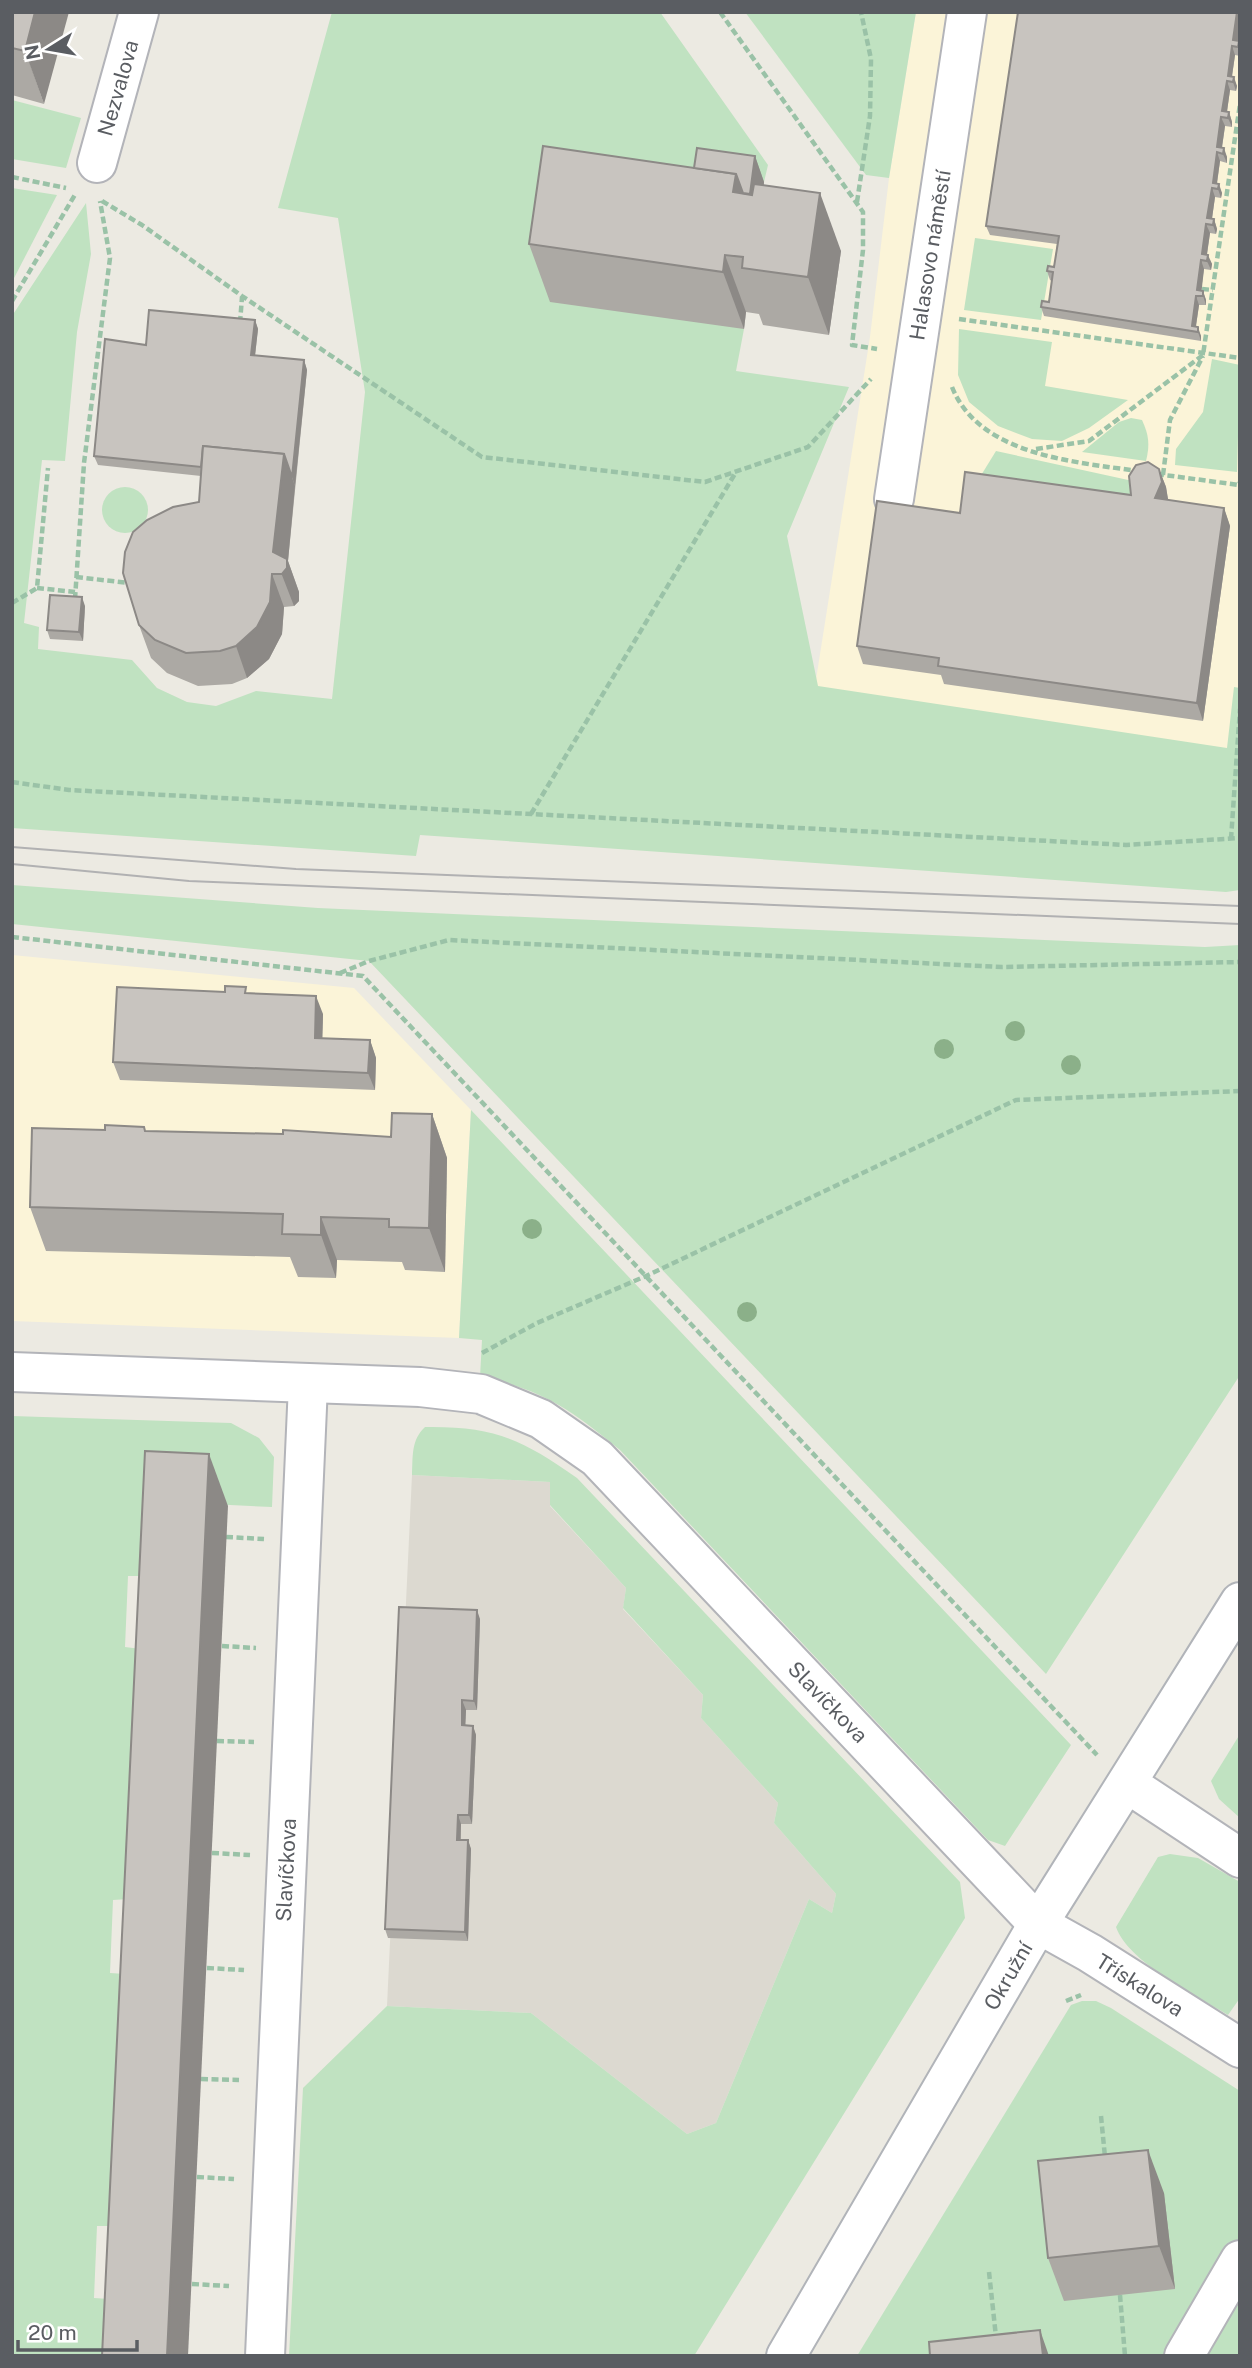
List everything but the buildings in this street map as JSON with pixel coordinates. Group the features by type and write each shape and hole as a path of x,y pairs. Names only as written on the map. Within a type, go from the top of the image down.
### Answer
{"street":[{"name":"Nezvalova","path":"97,163 139,12"},
{"name":"Halasovo náměstí","path":"894,499 897,358 967,12"},
{"name":"Slavíčkova","path":"12,1372 308,1385 420,1387 481,1394 541,1419 597,1458 1038,1924"},
{"name":"Slavíčkova","path":"265,2356 308,1385"},
{"name":"Okružní","path":"786,2356 1038,1924 1240,1602"},
{"path":"1128,1784 1240,1858"},
{"name":"Třískalova","path":"1038,1924 1090,1953 1240,2048"},
{"path":"1184,2356 1240,2260"}],"path":[{"path":"720,12 863,212 863,250 852,345 881,350 897,358 946,355 947,376 959,406 991,434 1013,445 1087,464 1239,485 1240,482"},
{"path":"857,202 870,116 871,59 861,12"},
{"path":"1163,475 1170,420 1203,355 1240,104"},
{"path":"12,301 78,190 142,225 242,296 482,457 705,482 808,447 877,373"},
{"path":"76,605 84,463 110,258 100,200"},
{"path":"1202,289 1213,290"},
{"path":"239,327 242,296"},
{"path":"953,319 1240,358"},
{"path":"1033,449 1089,441 1203,355"},
{"path":"37,588 48,468"},
{"path":"531,814 737,471"},
{"path":"76,577 137,584"},
{"path":"12,603 37,588 75,592"},
{"path":"1231,839 1240,709"},
{"path":"12,782 69,790 1126,845 1240,838"},
{"path":"12,937 363,976 1084,1743 1128,1784"},
{"path":"339,973 369,961 449,940 1002,967 1240,962"},
{"path":"479,1355 537,1323 646,1276 1016,1100 1240,1091"},
{"path":"1101,2116 1107,2171"},
{"path":"989,2272 996,2344"},
{"path":"1120,2295 1125,2356"}],"shaded area":[{"path":"916,12 1240,12 1240,781 809,724 870,337 889,178"},
{"path":"12,955 354,988 471,1110 459,1338 12,1321"},
{"path":"412,1475 550,1482 550,1506 626,1588 623,1609 703,1695 701,1718 778,1803 774,1823 836,1894 832,1913 809,1899 716,2123 687,2134 531,2013 387,2006"}],"green space":[{"path":"332,12 660,12 768,165 764,182 707,174 744,329 736,371 849,387 787,536 818,686 1227,748 1234,687 1240,688 1240,890 1226,892 420,835 416,856 12,828 12,316 86,203 91,254 77,332 65,461 42,460 24,623 39,627 38,649 132,660 157,688 187,702 216,706 256,691 332,699 365,392 338,218 278,208"},
{"path":"745,12 916,12 889,178 866,175"},
{"path":"12,100 81,118 66,168 12,159"},
{"path":"12,188 57,195 12,282"},
{"path":"975,238 1053,249 1041,320 964,310"},
{"path":"959,329 1052,342 1045,386 1128,400 1089,428 1062,441 1032,439 998,426 969,402 958,375"},
{"path":"1212,359 1240,365 1237,472 1175,465 1176,449 1203,412"},
{"path":"1131,418 1142,420 1146,430 1146,461 1082,452 1119,422"},
{"path":"996,451 1142,483 1138,506 972,490"},
{"path":"125,487 141,494 148,510 141,526 125,533 109,526 102,510 109,494"},
{"path":"12,885 318,908 1205,947 1240,945 1240,1375 1046,1674 369,961 12,924"},
{"path":"471,1110 1071,1745 1005,1846 988,1840 620,1450 555,1403 521,1388 480,1377 482,1340 459,1338"},
{"path":"12,1416 231,1423 259,1438 274,1457 272,1507 147,1501 144,1576 128,1576 125,1647 141,1649 129,1899 113,1900 110,1973 125,1974 114,2226 97,2226 94,2298 109,2299 106,2356 12,2356"},
{"path":"425,1427 489,1432 523,1444 577,1478 960,1882 965,1918 694,2356 289,2356 303,2088 387,2006 531,2013 687,2134 716,2123 809,1899 832,1913 836,1894 774,1823 778,1803 701,1718 703,1695 623,1608 626,1588 550,1505 550,1482 412,1475 415,1443"},
{"path":"1240,1734 1240,1818 1219,1799 1211,1781"},
{"path":"1170,1854 1198,1858 1240,1882 1240,1998 1228,2015 1148,1965 1123,1940 1116,1927 1158,1857"},
{"path":"1082,2001 1096,2001 1111,2008 1240,2091 1240,2356 857,2356 1071,2005"}],"tram line":[{"path":"12,847 296,869 1240,906"},
{"path":"12,864 189,881 1240,924"}]}
